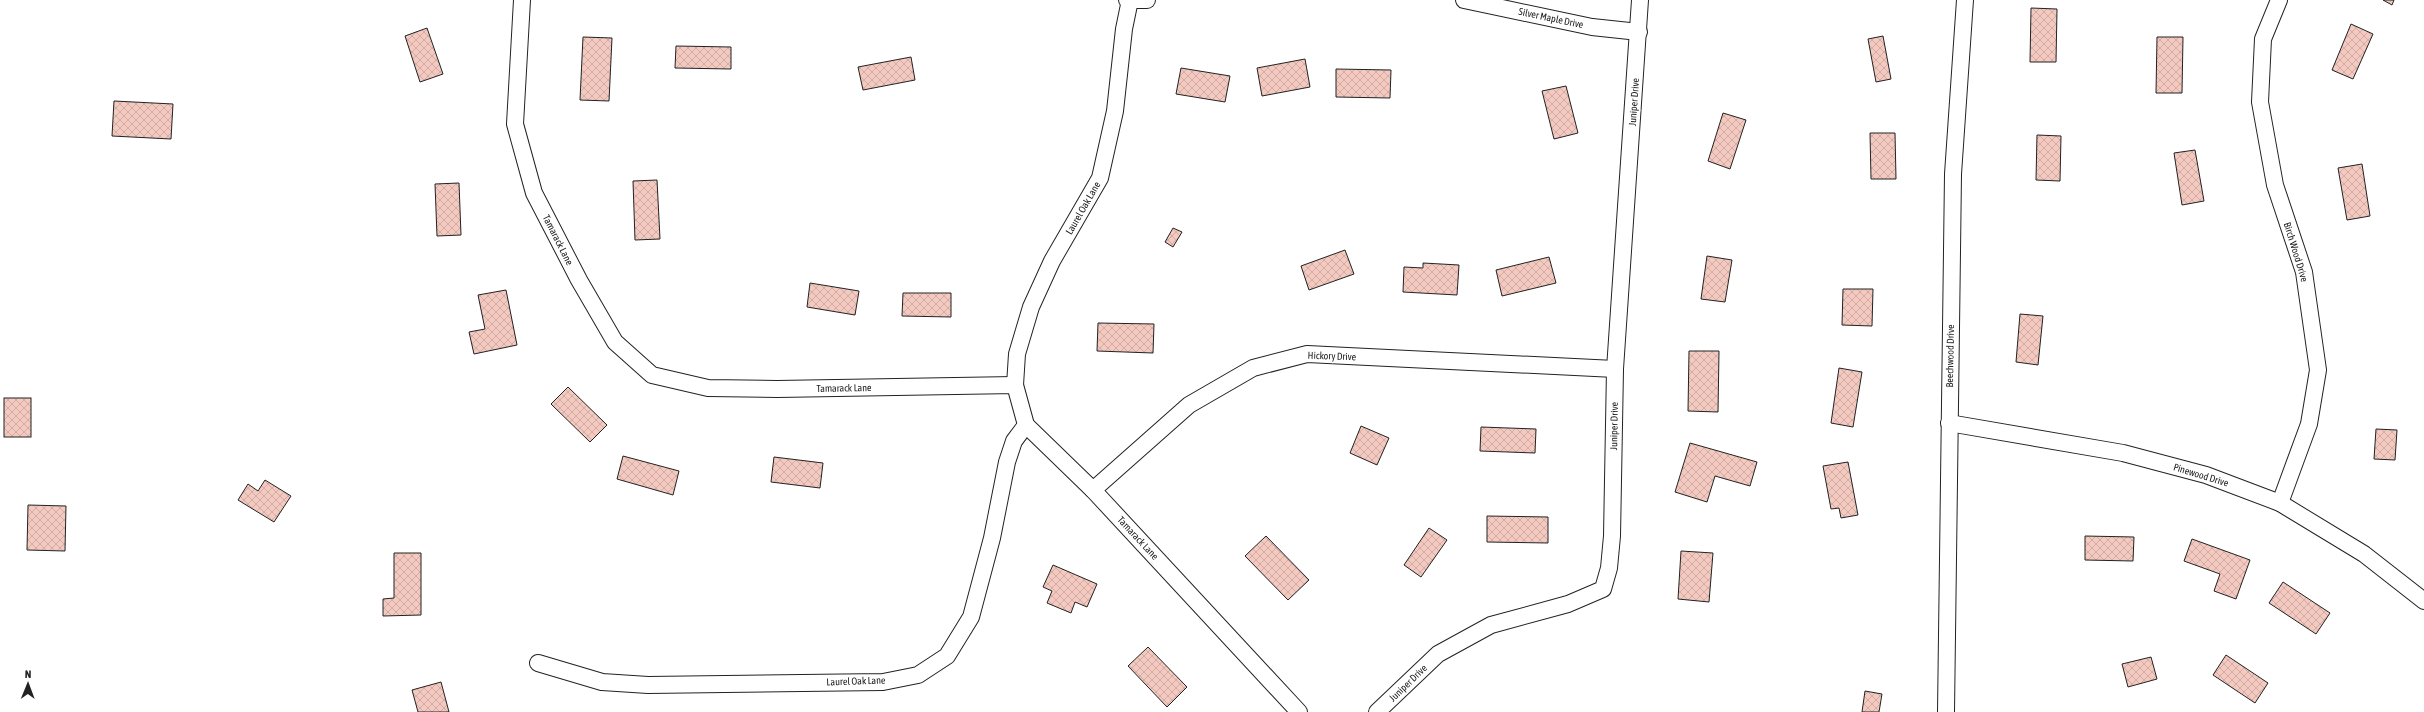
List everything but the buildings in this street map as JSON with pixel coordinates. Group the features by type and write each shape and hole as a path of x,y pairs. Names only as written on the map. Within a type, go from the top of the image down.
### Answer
{"street":[{"name":"Tamarack Lane","path":"522,0 516,124 534,193 579,280 614,342 652,375 708,388 777,389 1015,385"},
{"path":"1127,0 1147,0"},
{"name":"Laurel Oak Lane","path":"1015,385 1017,354 1031,307 1052,262 1100,178 1115,111 1124,29 1130,0"},
{"name":"Silver Maple Drive","path":"1464,0 1592,27 1639,32"},
{"name":"Juniper Drive","path":"1377,712 1438,654 1445,650 1491,625 1568,604 1603,589 1609,568 1612,536 1615,369 1640,0"},
{"name":"Beechwood Drive","path":"1946,712 1953,174 1965,0"},
{"name":"Birch Wood Drive","path":"2279,0 2263,39 2260,102 2275,185 2304,272 2318,370 2309,424 2280,503"},
{"name":"Hickory Drive","path":"1093,490 1189,406 1253,368 1307,354 1615,369"},
{"path":"1015,385 1026,425"},
{"name":"Pinewood Drive","path":"1949,423 2123,453 2206,475 2280,503 2364,554 2424,601"},
{"name":"Tamarack Lane","path":"1026,425 1093,490 1299,712"},
{"name":"Laurel Oak Lane","path":"538,663 602,682 648,685 883,682 918,675 948,656 971,617 992,538 1007,462 1014,442 1026,425"}]}
